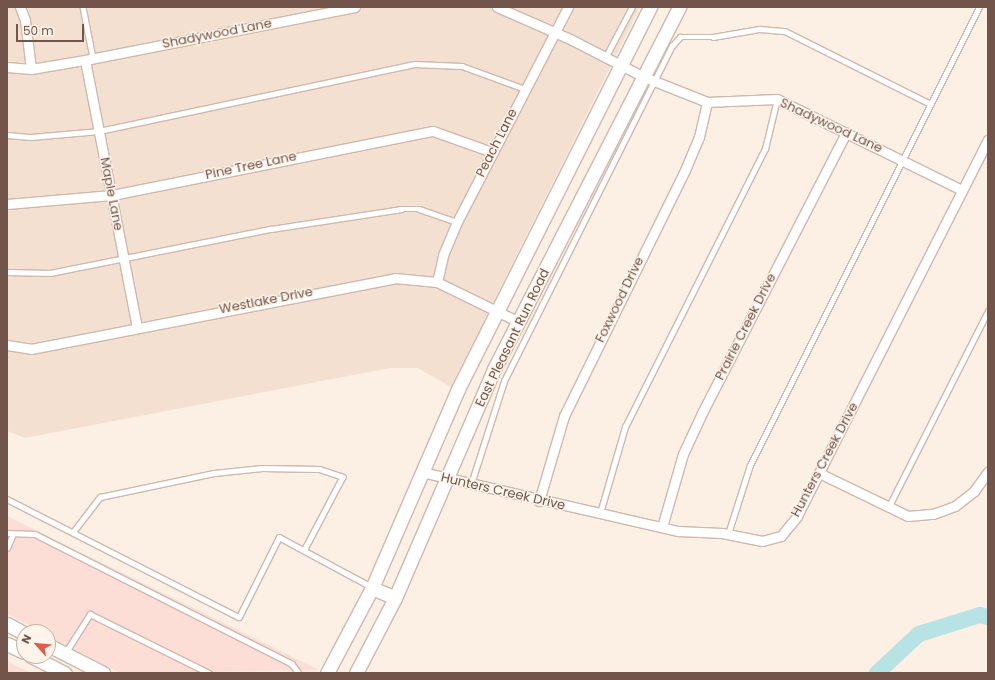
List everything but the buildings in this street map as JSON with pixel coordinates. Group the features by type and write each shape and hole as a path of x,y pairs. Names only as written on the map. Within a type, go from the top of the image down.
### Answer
{"main road":[{"name":"East Pleasant Run Road","path":"327,673 372,588 458,389 650,7"},
{"name":"East Pleasant Run Road","path":"356,673 395,598 445,479 519,322 649,80 680,7"},
{"path":"372,588 395,598"},
{"path":"7,624 16,629"},
{"path":"56,649 103,673"},
{"path":"46,664 60,672"}],"street":[{"path":"20,7 25,20 31,69"},
{"name":"Shadywood Lane","path":"7,67 31,69 89,59 320,11 355,7"},
{"name":"Shadywood Lane","path":"498,7 555,33 649,80 707,102 777,100 962,190"},
{"name":"Peach Lane","path":"437,282 443,255 457,222 568,7"},
{"name":"Maple Lane","path":"89,59 99,131 137,328"},
{"name":"Foxwood Drive","path":"539,501 564,416 685,170 699,137 707,102"},
{"name":"Pine Tree Lane","path":"7,204 112,195 433,131 492,152"},
{"name":"Prairie Creek Drive","path":"662,527 683,454 703,411 846,133"},
{"name":"Hunters Creek Drive","path":"422,472 445,479 539,501 662,527 728,534 762,541 781,536 797,516 988,140"},
{"name":"Westlake Drive","path":"7,345 31,349 355,284 395,278 437,282 519,322"},
{"path":"819,473 888,508 908,516 933,514 955,506 974,491 988,472"}],"lane":[{"path":"83,7 89,59"},
{"path":"605,58 632,7"},
{"path":"728,534 750,465 979,7"},
{"path":"470,485 504,381 649,80 680,37 771,29 803,37 931,104"},
{"path":"7,135 31,137 99,131 414,64 462,66 525,89"},
{"path":"600,513 625,427 764,150 777,100"},
{"path":"7,272 50,273 124,260 271,229 401,209 419,209 457,222"},
{"path":"888,508 988,311"},
{"path":"73,532 100,497 214,473 262,468 312,469 343,477 305,549"},
{"path":"7,499 239,617 279,537 305,549 372,588"},
{"path":"7,548 12,536 25,531 35,534 292,664 299,673"},
{"path":"7,533 12,536"},
{"path":"66,654 85,617 90,614 198,671 209,673"}],"shaded area":[{"path":"7,7 640,7 451,387 418,368 390,368 25,438 7,431"},
{"path":"7,516 319,670 120,673 56,640 56,624 26,624 7,614"},
{"path":"7,661 31,673 7,673"}],"waterway":[{"path":"877,673 919,634 980,615 988,617"}]}
